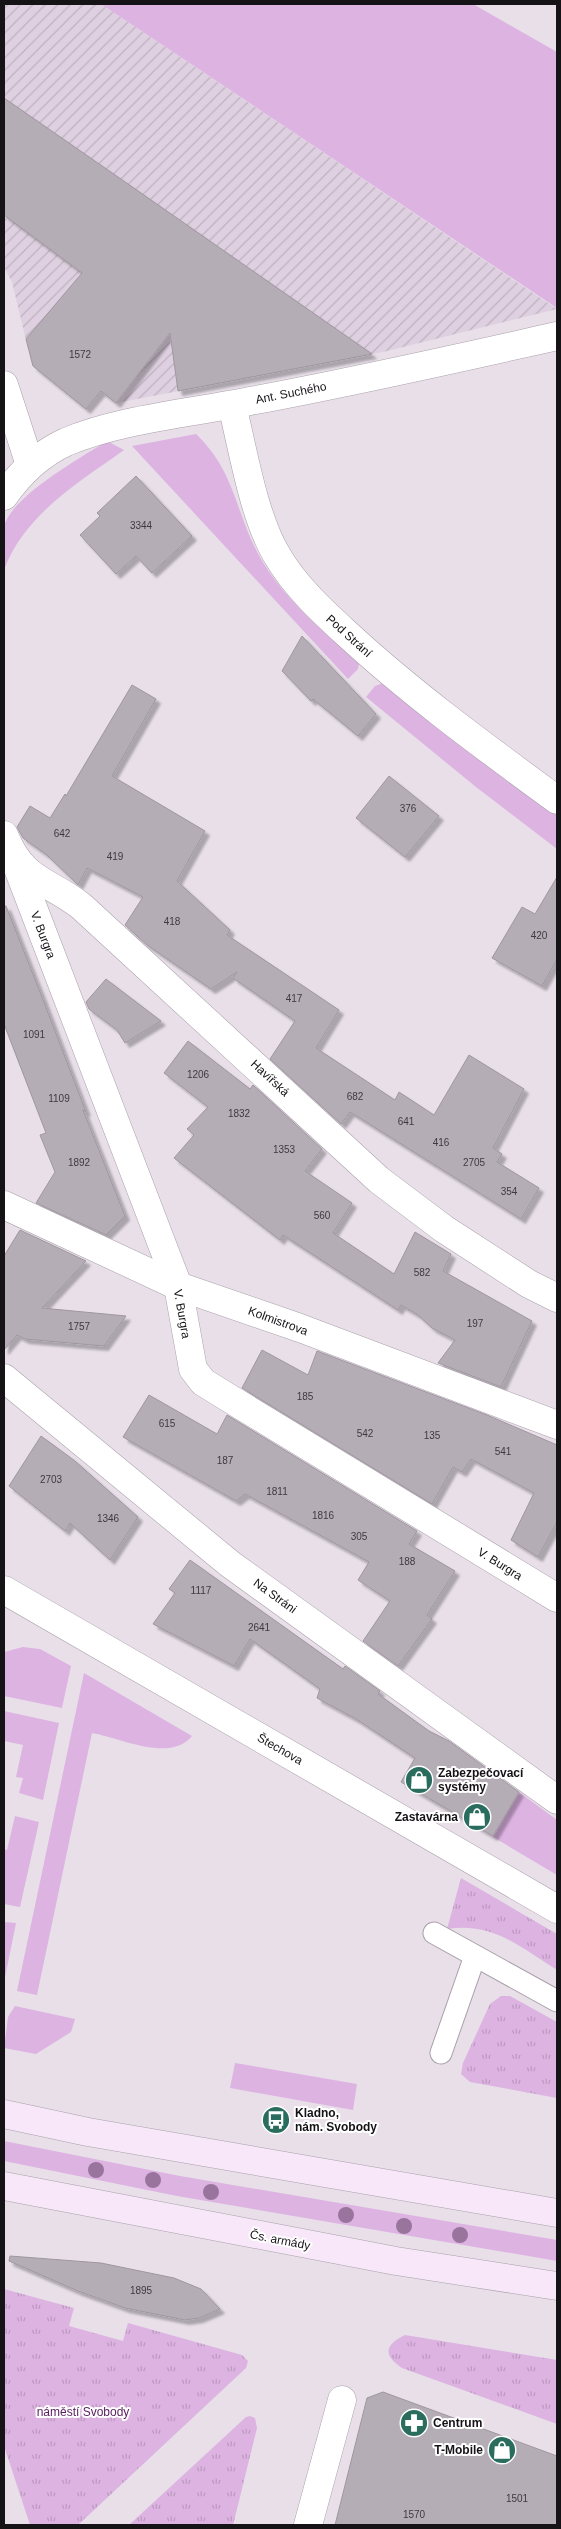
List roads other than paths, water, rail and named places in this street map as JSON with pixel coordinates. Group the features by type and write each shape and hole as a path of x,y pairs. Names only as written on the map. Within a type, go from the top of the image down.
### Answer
{"main road":[{"path":"4,2114 88,2132 557,2212"},
{"name":"Čs. armády","path":"4,2186 396,2262 557,2286"}],"street":[{"name":"Ant. Suchého","path":"30,464 66,442 113,427 232,405 557,336"},
{"path":"4,385 30,464 4,496"},
{"name":"Pod Strání","path":"232,405 259,512 278,557 318,607 367,653 426,701 557,800"},
{"name":"V. Burgra","path":"9,846 178,1286 191,1363 203,1382 557,1598"},
{"name":"Havířská","path":"9,846 40,882 66,894 81,906 379,1180 444,1229 530,1284 557,1298"},
{"name":"Kolmistrova","path":"4,1205 178,1286 290,1325 557,1424"},
{"name":"Na Stráni","path":"4,1378 230,1564 557,1800"},
{"name":"Štechova","path":"4,1590 16,1610 557,1908"},
{"path":"308,2525 342,2400"}],"lane":[{"path":"434,1933 557,2001"},
{"path":"441,2054 475,1956"}],"place":[{"name":"Zabezpečovací systémy","path":"419,1780"},
{"name":"Zastavárna","path":"477,1817"},
{"name":"Kladno, nám. Svobody","path":"276,2120"},
{"name":"Centrum","path":"414,2423"},
{"name":"T-Mobile","path":"502,2450"}],"park label":[{"name":"náměstí Svobody","path":"83,2412"}]}
